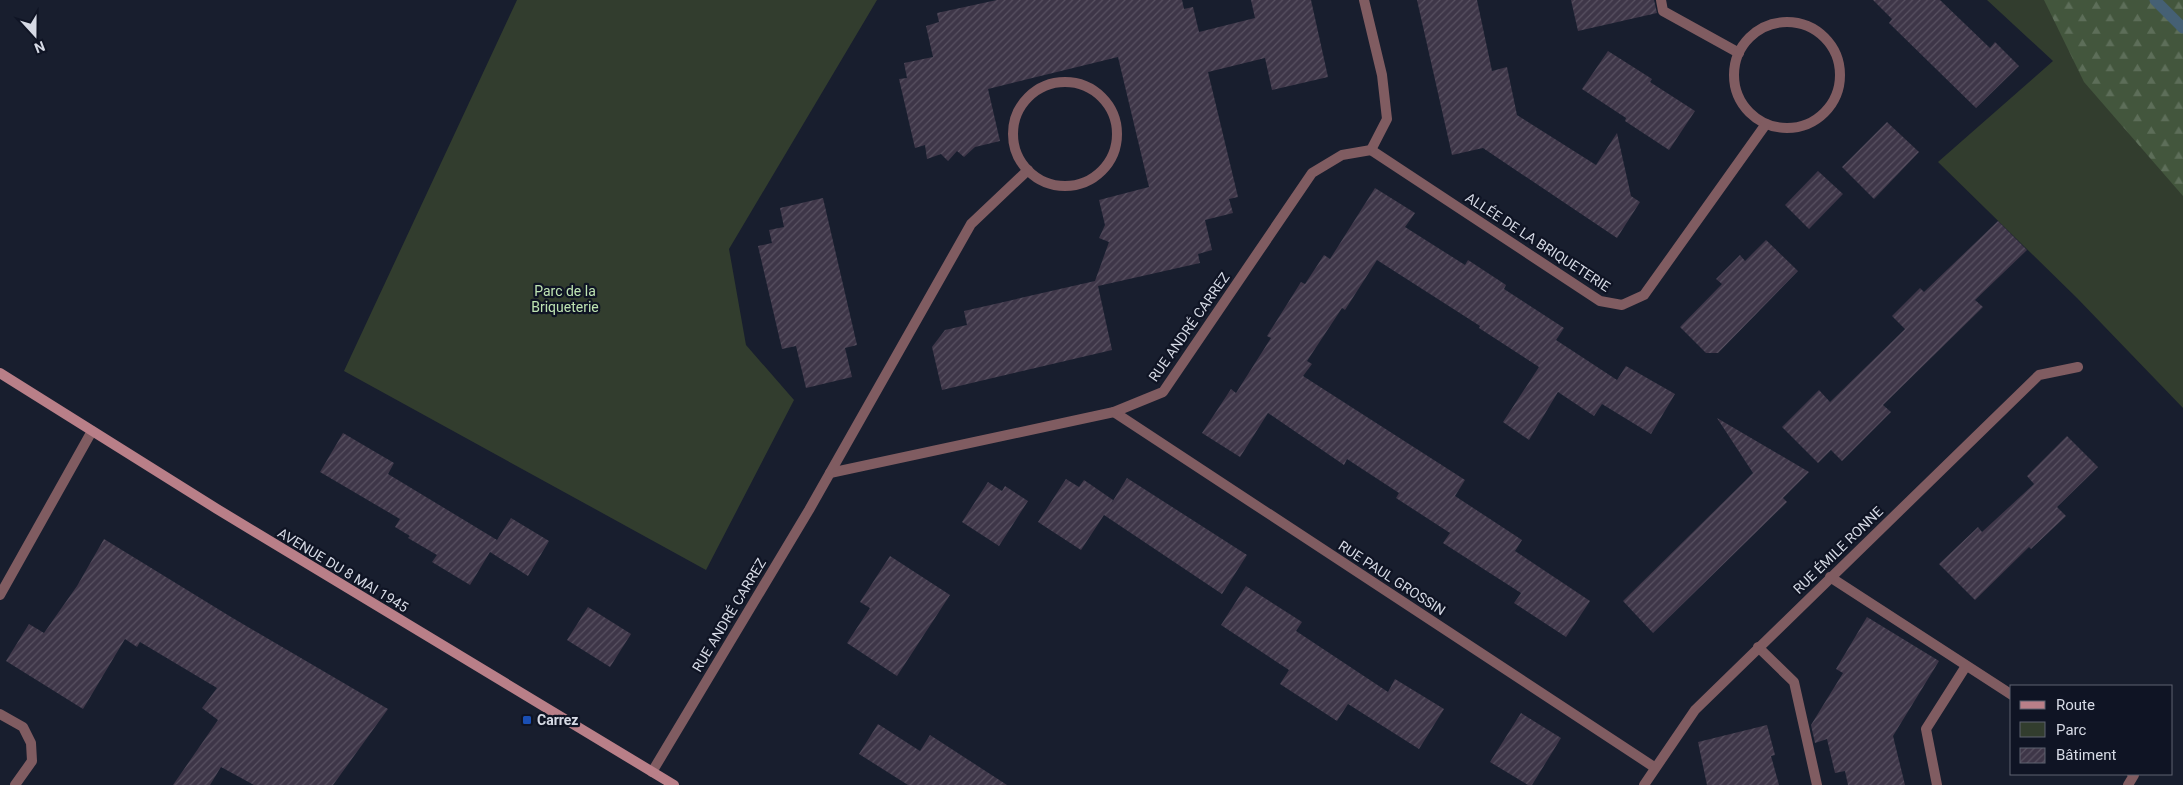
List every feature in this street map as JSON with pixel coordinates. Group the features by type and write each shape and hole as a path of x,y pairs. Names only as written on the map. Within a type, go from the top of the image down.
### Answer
{"street":[{"path":"1364,0 1382,75 1387,119 1371,150"},
{"path":"1661,0 1663,11 1739,53"},
{"path":"1794,22 1810,28 1825,38 1836,53 1840,71 1839,89 1831,106 1818,119 1802,126 1784,129 1766,124 1746,109 1735,87 1734,70 1739,53 1748,39 1762,29 1777,23 1794,22"},
{"path":"1066,82 1083,84 1098,93 1110,106 1116,121 1118,138 1113,154 1104,168 1091,180 1075,185 1058,186 1042,180 1028,170 1018,156 1013,139 1014,122 1021,106 1033,93 1048,84 1066,82"},
{"name":"ALLÉE DE LA BRIQUETERIE","path":"1371,150 1600,301 1622,304 1644,294 1766,124"},
{"name":"RUE ANDRÉ CARREZ","path":"830,473 1114,412 1163,392 1312,173 1342,155 1371,150"},
{"name":"RUE ANDRÉ CARREZ","path":"652,772 830,473 971,224 1028,170"},
{"name":"RUE ÉMILE RONNE","path":"1644,785 1654,767 1694,710 2038,375 2078,367"},
{"name":"AVENUE DU 8 MAI 1945","path":"0,373 225,514 674,785"},
{"name":"RUE PAUL GROSSIN","path":"1114,412 1654,767"},
{"path":"0,595 92,431"},
{"path":"1830,577 2010,694"},
{"path":"1758,647 1794,682 1816,785"},
{"path":"1937,785 1926,729 1966,666"},
{"path":"0,714 23,727 31,743 32,761 15,785"}],"green space":[{"name":"Parc de la Briqueterie","path":"517,0 877,0 729,249 746,345 794,400 706,570 344,371"},
{"path":"1987,0 2142,0 2183,48 2183,408 2077,298 1938,162 2053,61"},
{"path":"2044,0 2183,0 2183,196 2084,82"}],"building":[{"path":"997,0 1182,0 1184,9 1193,7 1199,32 1255,18 1251,0 1311,0 1328,77 1272,90 1265,58 1208,72 1238,197 1229,199 1233,213 1205,220 1212,250 1198,254 1200,263 1098,286 1112,350 942,390 932,347 945,330 967,325 964,311 1095,281 1109,242 1099,238 1105,225 1099,200 1149,187 1118,57 988,89 1000,141 975,147 964,157 957,151 948,161 941,154 927,159 925,145 915,148 899,79 907,78 904,63 933,57 926,26 939,22 937,13"},
{"path":"1417,0 1477,0 1492,71 1507,67 1517,115 1596,165 1617,133 1631,196 1640,202 1617,238 1483,148 1452,155"},
{"path":"1571,0 1654,0 1657,13 1578,31"},
{"path":"1873,0 1940,0 1990,48 1995,42 2019,66 1976,108 1889,23 1892,19"},
{"path":"1608,51 1652,79 1650,82 1695,111 1669,150 1625,121 1626,118 1582,89"},
{"path":"1887,122 1919,152 1874,199 1842,167"},
{"path":"1818,171 1843,194 1809,229 1785,205"},
{"path":"1375,188 1415,213 1405,227 1465,265 1468,260 1506,285 1504,289 1564,328 1556,340 1617,380 1626,366 1675,394 1651,434 1602,404 1594,416 1558,392 1529,440 1503,422 1539,367 1479,328 1480,326 1377,260 1345,310 1342,308 1307,361 1312,364 1303,376 1465,480 1455,496 1522,540 1515,551 1590,601 1566,637 1514,603 1521,593 1443,543 1450,533 1396,498 1399,493 1347,459 1344,465 1268,413 1240,457 1202,433 1231,389 1236,393 1271,338 1267,336 1301,282 1305,284 1324,255 1330,259"},
{"path":"823,198 857,345 845,348 852,377 806,388 796,346 782,349 758,246 772,243 769,230 784,227 780,208"},
{"path":"1998,221 2027,250 1975,300 1983,307 1883,405 1891,412 1842,461 1831,450 1818,463 1782,427 1819,390 1830,402 1905,329 1892,316 1920,288 1924,292"},
{"path":"1766,240 1798,271 1718,353 1706,353 1680,327 1722,284 1716,279 1740,255 1745,261"},
{"path":"1717,418 1809,472 1783,498 1787,502 1653,633 1623,601 1753,473"},
{"path":"343,433 394,463 388,474 497,540 511,518 549,541 528,576 490,552 470,585 432,562 437,555 408,538 410,536 395,527 400,519 320,472"},
{"path":"2067,436 2098,467 2057,507 2066,516 2031,549 2029,547 1975,600 1939,564 1978,527 1982,532 2034,484 2027,476"},
{"path":"1127,478 1247,555 1222,594 1104,515 1081,550 1038,522 1066,479 1079,487 1084,480 1113,500 1111,504"},
{"path":"988,482 1002,491 1005,486 1028,501 999,546 962,522"},
{"path":"104,539 231,617 388,709 333,785 254,785 221,767 210,785 173,785 218,720 202,708 217,688 140,642 137,647 125,639 83,709 6,661 29,624 44,633 77,586"},
{"path":"890,556 950,595 897,676 847,643 870,608 860,602"},
{"path":"1246,586 1302,622 1296,631 1388,692 1395,679 1444,709 1419,749 1348,704 1337,721 1280,684 1289,670 1221,625"},
{"path":"588,607 631,634 610,667 567,640"},
{"path":"1867,617 1939,661 1893,736 1905,785 1848,785 1845,771 1835,773 1827,739 1815,743 1811,725 1843,673 1836,669"},
{"path":"1521,713 1561,738 1532,785 1528,785 1490,762"},
{"path":"878,724 920,751 930,735 1007,785 908,785 859,754"},
{"path":"1767,725 1775,755 1771,756 1779,785 1707,785 1698,742"}],"waterway":[{"path":"2155,0 2183,28"}],"place":[{"name":"Carrez","path":"527,720"}]}
